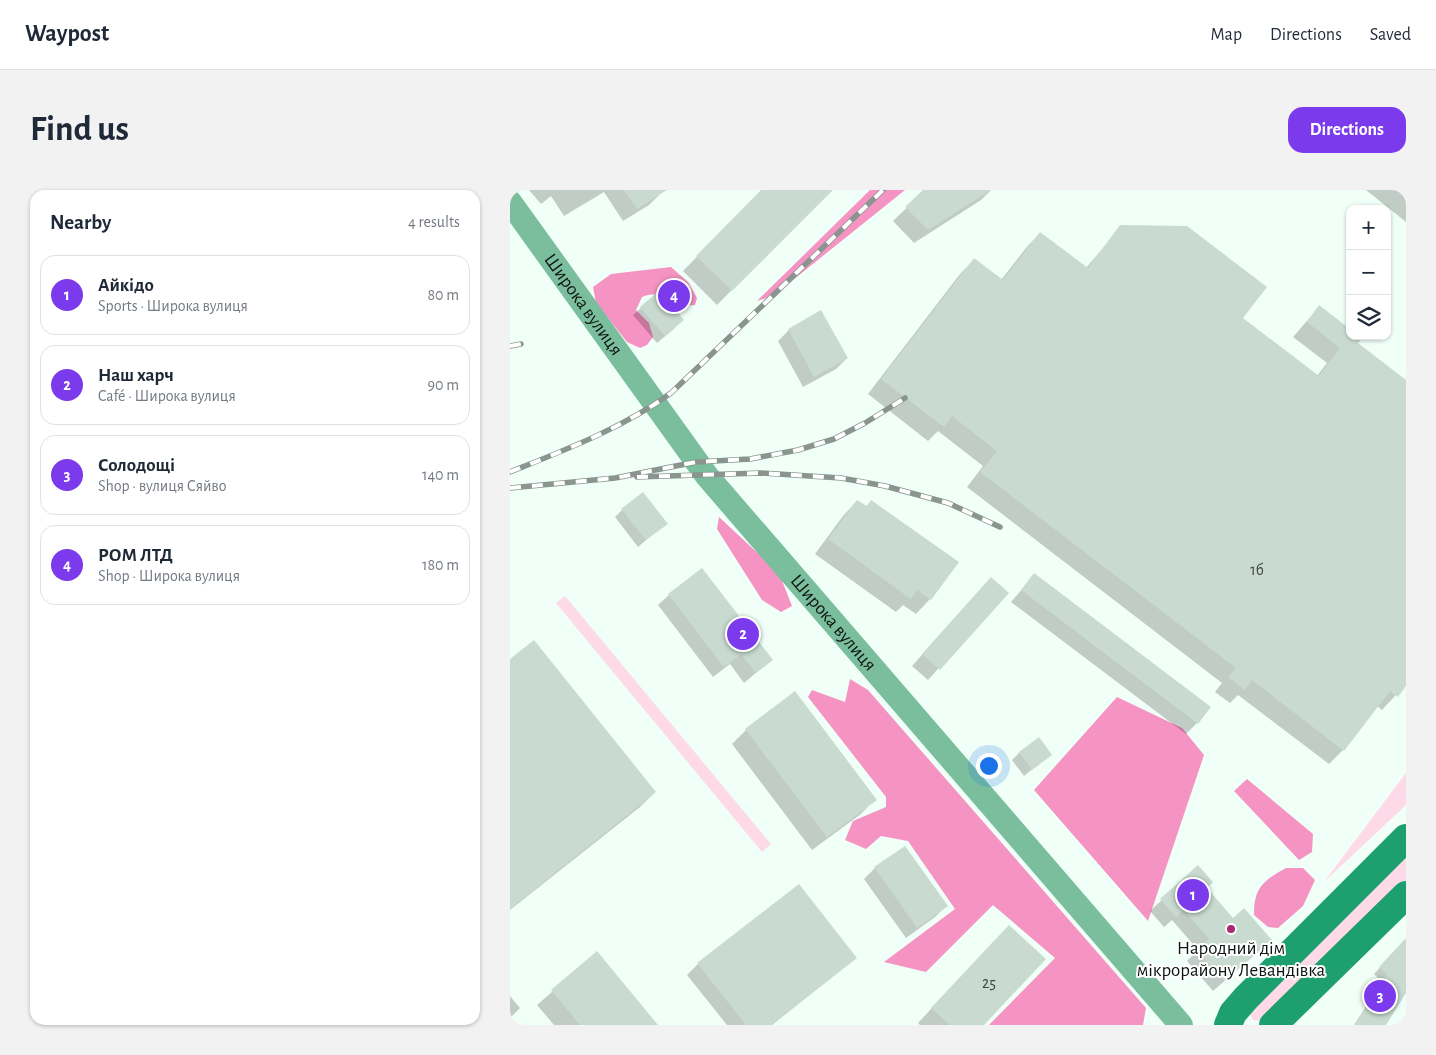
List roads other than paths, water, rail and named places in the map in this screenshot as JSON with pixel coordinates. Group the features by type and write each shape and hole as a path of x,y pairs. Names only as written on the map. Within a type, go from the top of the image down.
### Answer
{"main road":[{"path":"1228,1025 1233,1013 1246,998 1406,838"},
{"path":"1273,1025 1406,895"}],"street":[{"name":"Широка вулиця","path":"510,202 654,405 707,476 1181,1025"}],"railway":[{"path":"510,472 613,428 653,406 671,393 883,190"},
{"path":"510,346 521,344"},
{"path":"510,488 615,478 696,462 750,459 798,450 834,439 865,423 905,398"},
{"path":"637,477 761,473 841,478 885,486 948,503 1000,527"}],"place":[{"name":"РОМ ЛТД","path":"674,296"},
{"name":"Наш харч","path":"743,634"},
{"name":"Айкідо","path":"1193,895"},
{"name":"Народний дім мікрорайону Левандівка","path":"1231,929"},
{"name":"Солодощі","path":"1380,996"}]}
